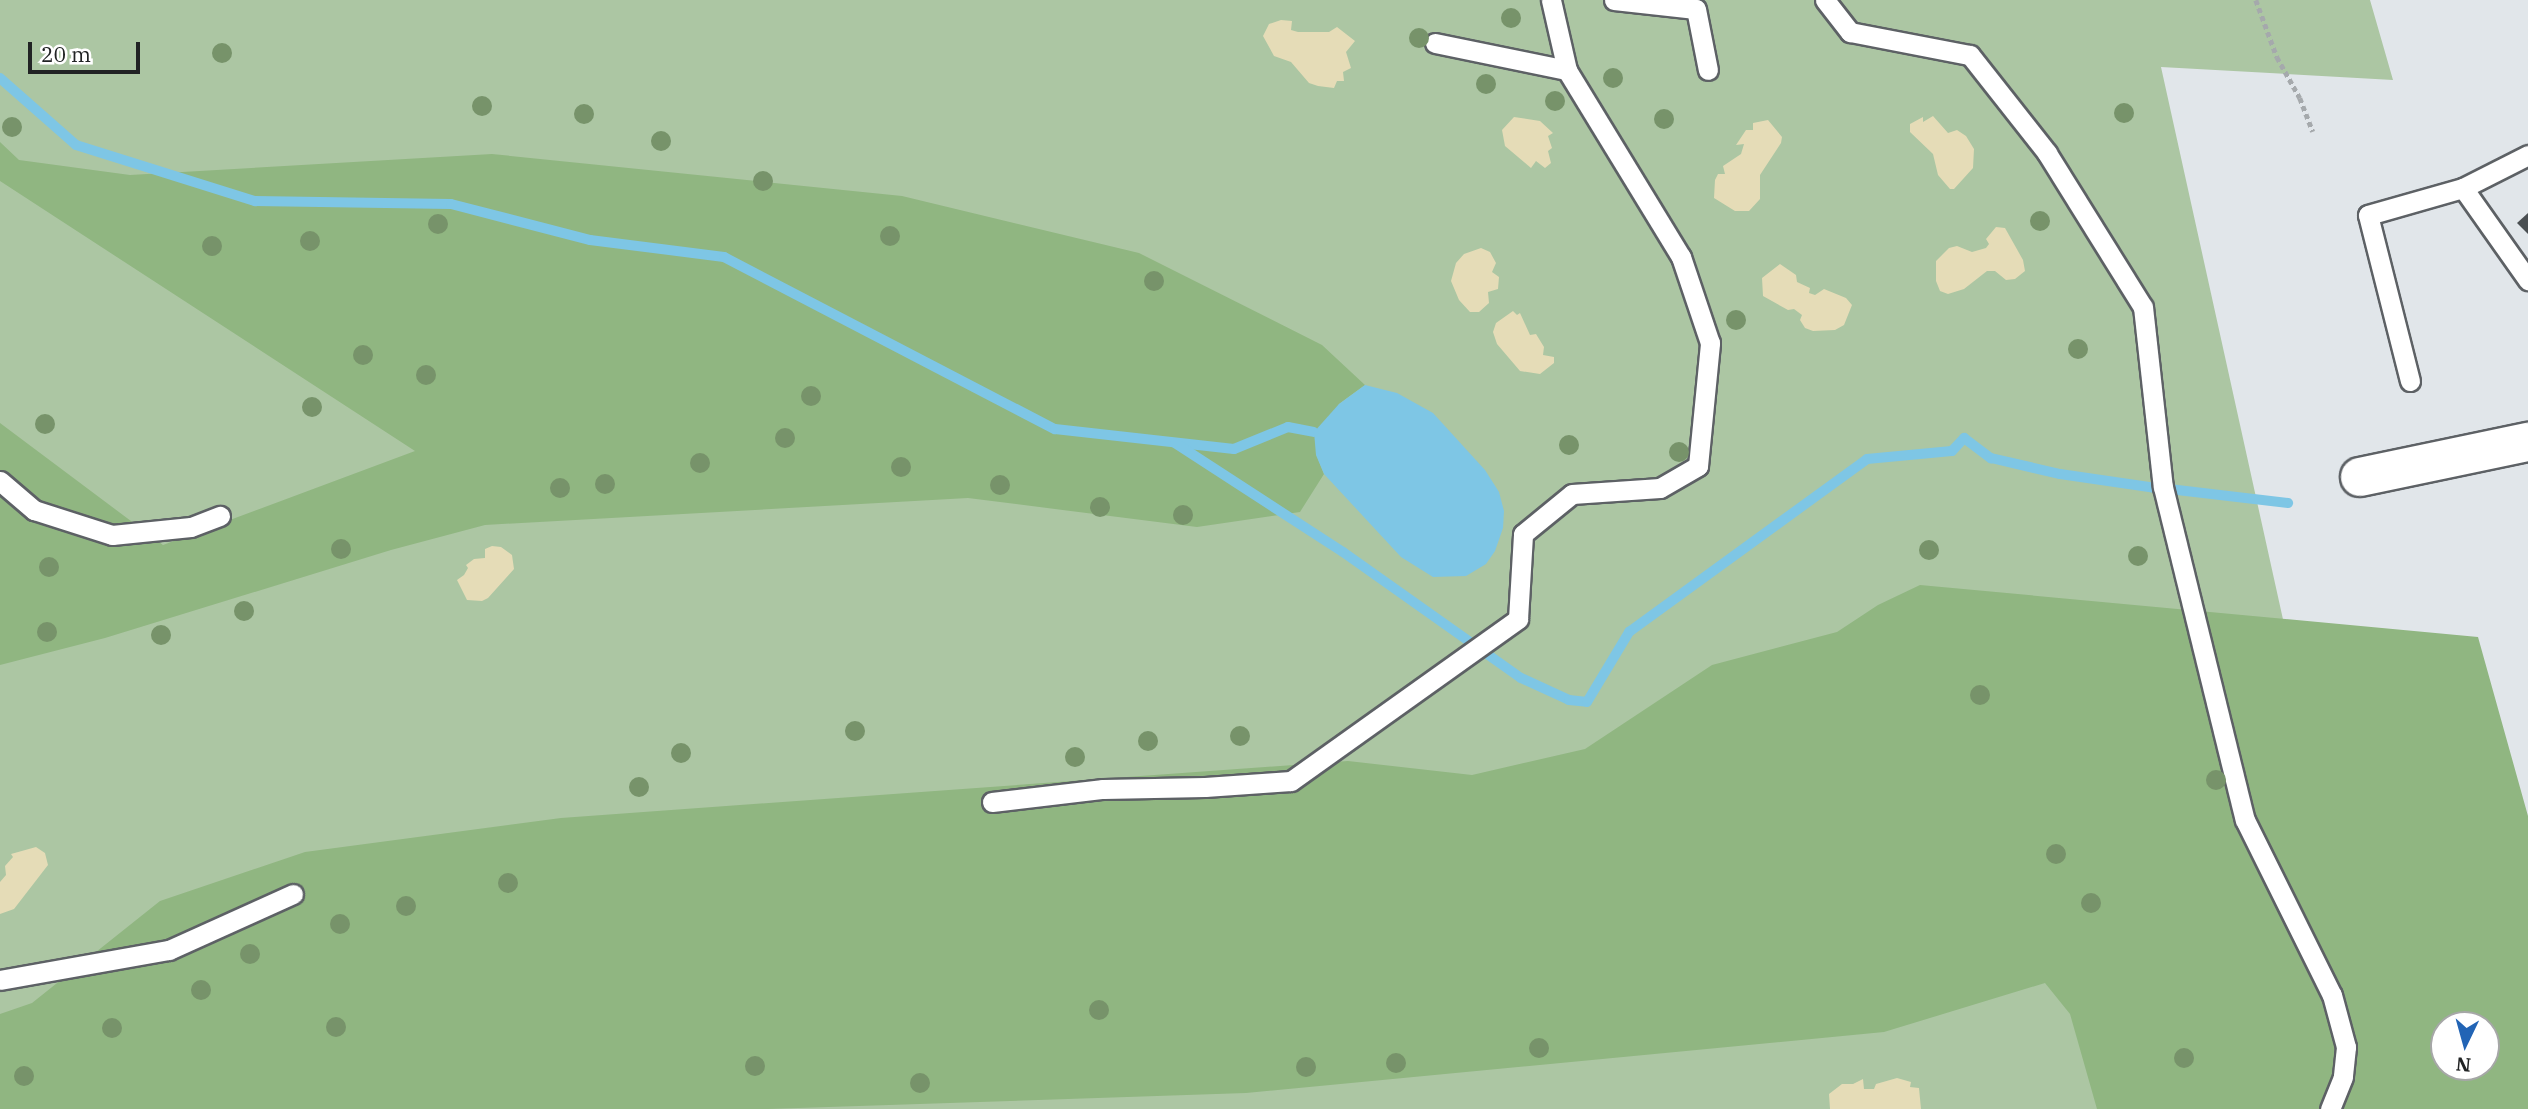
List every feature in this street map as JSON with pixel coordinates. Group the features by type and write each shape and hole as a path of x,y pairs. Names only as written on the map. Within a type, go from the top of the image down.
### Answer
{"street":[{"path":"2360,477 2528,442"}],"lane":[{"path":"992,802 1103,789 1205,787 1291,781 1518,618 1523,534 1572,494 1660,488 1698,466 1710,343 1682,257 1567,71 1551,0"},
{"path":"1614,0 1700,4 1708,70"},
{"path":"1825,0 1850,32 1970,55 2047,153 2143,307 2163,487 2245,820 2332,995 2346,1047 2343,1077 2330,1109"},
{"path":"1435,43 1567,71"},
{"path":"2410,381 2368,215 2463,188 2528,155"},
{"path":"2463,188 2528,280"},
{"path":"0,481 34,510 112,535 191,527 220,516"},
{"path":"0,980 169,950 293,894"}],"path":[{"path":"2256,0 2277,57 2300,98 2313,132"}],"green space":[{"path":"0,0 2370,0 2393,80 2161,67 2390,1104 2382,1109 0,1109"},
{"path":"0,142 19,160 130,175 492,154 902,196 1139,253 1322,345 1365,385 1339,404 1316,454 1324,474 1300,512 1197,527 968,498 485,525 391,550 105,638 0,665 0,423 163,545 415,451 0,181"},
{"path":"1920,585 2478,637 2528,816 2528,1109 2097,1109 2070,1014 2045,983 1884,1032 1246,1093 768,1109 0,1109 0,1014 32,1003 160,901 305,852 561,818 1348,761 1472,775 1585,749 1712,665 1837,632 1878,605"}],"sand":[{"path":"1281,20 1292,21 1291,30 1298,32 1329,32 1337,27 1355,41 1346,52 1351,68 1343,72 1344,81 1337,81 1334,88 1309,83 1291,62 1274,56 1263,36 1269,24"},
{"path":"1933,116 1948,133 1957,130 1966,136 1974,149 1973,168 1954,189 1950,189 1938,175 1933,154 1910,132 1910,124 1923,117 1923,122"},
{"path":"1514,117 1540,121 1553,133 1548,136 1552,148 1548,151 1551,163 1545,168 1536,161 1531,168 1505,146 1502,130"},
{"path":"1768,120 1782,137 1781,143 1760,175 1760,199 1749,211 1735,211 1714,198 1715,180 1718,174 1725,174 1723,166 1741,154 1744,144 1736,145 1746,130 1753,130 1753,123"},
{"path":"1996,227 2005,228 2023,260 2025,271 2015,279 2006,280 1995,271 1987,271 1964,289 1948,294 1940,291 1936,281 1936,261 1949,248 1957,246 1972,252 1986,248 1989,244 1986,239"},
{"path":"1481,248 1490,252 1496,263 1492,272 1499,277 1498,289 1488,292 1489,303 1479,312 1470,312 1459,300 1451,281 1456,263 1464,254"},
{"path":"1780,264 1796,275 1797,282 1810,288 1809,293 1815,295 1824,289 1846,298 1852,305 1844,325 1835,330 1813,331 1805,328 1800,320 1802,315 1794,309 1788,310 1763,296 1762,278"},
{"path":"1513,311 1517,315 1520,313 1530,335 1536,334 1544,347 1543,355 1554,357 1554,363 1540,374 1520,371 1497,344 1493,332 1496,323"},
{"path":"492,546 501,547 512,555 514,569 488,598 482,601 467,600 457,580 464,575 468,568 466,565 474,559 485,558 485,549"},
{"path":"36,847 45,853 48,865 14,909 0,914 0,882 6,875 5,866 13,857 11,854"},
{"path":"1897,1078 1911,1082 1910,1087 1919,1088 1921,1109 1830,1109 1829,1094 1842,1084 1853,1084 1863,1079 1864,1089 1874,1089 1876,1084"}],"water":[{"path":"1365,385 1397,393 1433,413 1485,470 1499,492 1504,511 1503,528 1495,551 1486,564 1466,576 1433,577 1401,557 1324,474 1316,455 1314,432 1339,404"}],"building":[{"path":"2528,213 2528,234 2517,223"}],"waterway":[{"path":"0,78 76,145 255,201 451,204 590,240 724,257 1055,429 1234,449 1288,427 1314,432"},
{"path":"1175,443 1343,552 1521,678 1569,700 1587,702 1629,632 1867,459 1952,451 1964,438 1991,458 2060,474 2156,488"},
{"path":"2169,489 2288,503"}]}
